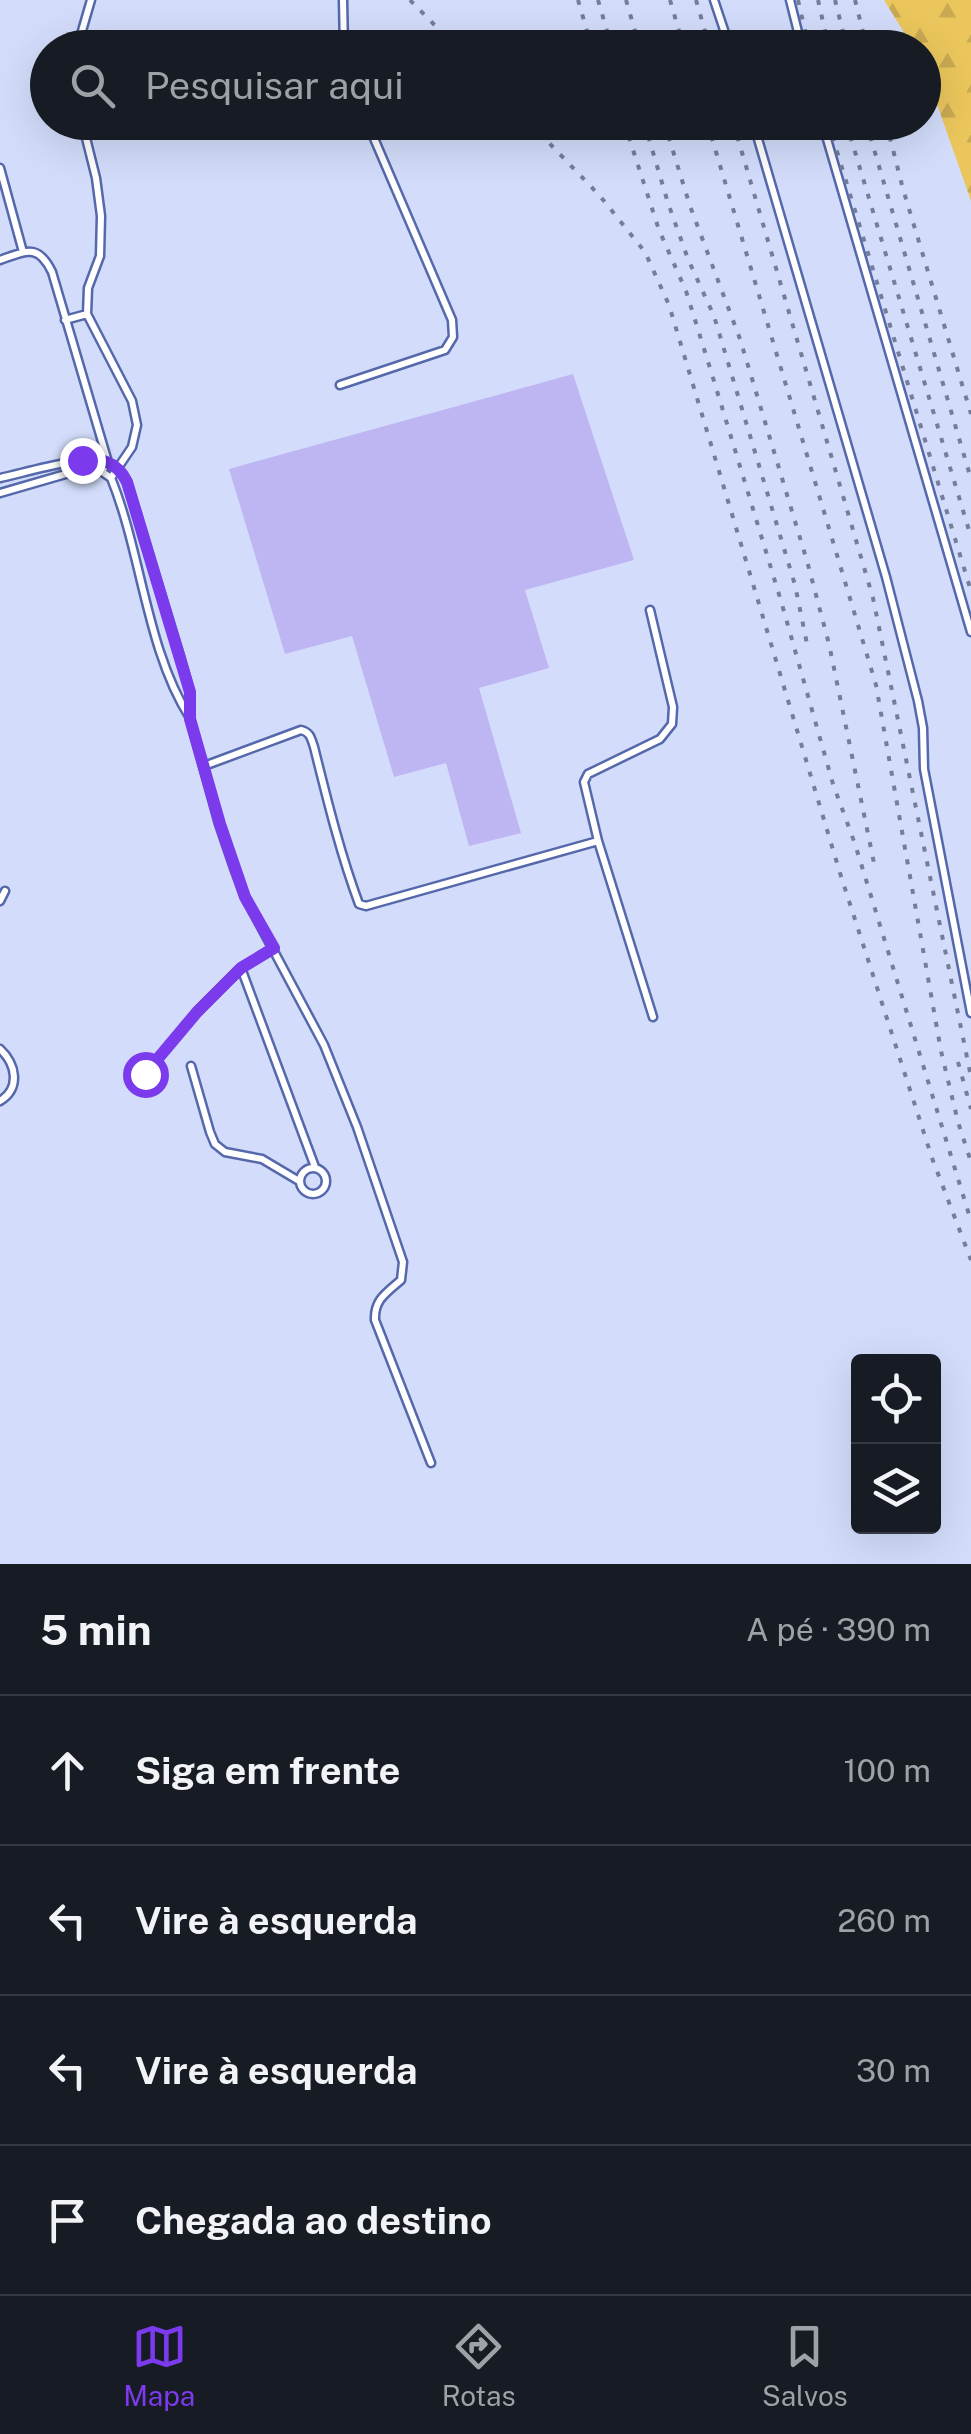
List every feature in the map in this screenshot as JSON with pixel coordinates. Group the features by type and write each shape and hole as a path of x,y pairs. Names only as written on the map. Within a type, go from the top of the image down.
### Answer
{"lane":[{"path":"82,30 91,0"},
{"path":"343,0 344,30"},
{"path":"714,0 724,30"},
{"path":"790,0 798,30"},
{"path":"86,140 96,178 100,256 88,288 86,314 135,412 136,435 111,478"},
{"path":"340,385 445,350 453,337 452,320 375,140"},
{"path":"758,140 886,577 918,701 924,769 971,1013"},
{"path":"827,140 971,632"},
{"path":"0,168 23,252"},
{"path":"0,260 23,252 36,252 46,258 108,462"},
{"path":"65,320 86,314"},
{"path":"0,478 82,460 98,459 118,468 135,504 180,656 190,692 190,719"},
{"path":"102,471 108,462"},
{"path":"0,493 92,468 111,478 164,661 176,697 190,719 245,897 324,1045 403,1262 400,1280 379,1298 375,1320 431,1463"},
{"path":"650,610 673,707 672,724 660,739 588,774 584,782 598,842 653,1017"},
{"path":"204,766 306,731 314,747 354,890 360,904 366,906 598,842"},
{"path":"0,901 5,891"},
{"path":"145,1074 197,1012 241,968 274,948"},
{"path":"192,1066 215,1144 226,1152 262,1159 299,1181 306,1193 316,1194 324,1189 325,1176 315,1167 241,968"},
{"path":"0,1049 12,1063 14,1084 9,1095 0,1101"},
{"path":"299,1181 302,1172 315,1167"}],"green space":[{"path":"884,0 971,0 971,201 941,115 941,30 903,30"}],"building":[{"path":"573,374 634,560 525,590 549,668 479,688 521,833 469,846 446,763 394,777 352,636 285,654 229,469"}],"railway":[{"path":"410,0 439,30"},
{"path":"578,0 587,30"},
{"path":"598,0 607,30"},
{"path":"626,0 635,30"},
{"path":"670,0 679,30"},
{"path":"696,0 705,30"},
{"path":"798,0 805,30"},
{"path":"818,0 825,30"},
{"path":"835,0 842,30"},
{"path":"855,0 862,30"},
{"path":"546,140 600,196 645,252 669,305 840,873 932,1158 971,1260"},
{"path":"630,140 659,230 686,291 833,784 971,1221"},
{"path":"649,140 688,259 714,316 795,585 808,649"},
{"path":"670,140 740,339 807,561 829,644 874,863"},
{"path":"712,140 876,685 941,1051 971,1162"},
{"path":"738,140 873,598 970,1072"},
{"path":"833,140 971,591"},
{"path":"851,140 971,537"},
{"path":"871,140 971,479"},
{"path":"891,140 971,414"},
{"path":"958,1062 971,1109"}],"route":[{"path":"82,460 108,462 118,468 127,482 190,692 190,719 220,824 245,897 274,948 241,968 197,1012 145,1074"}]}
